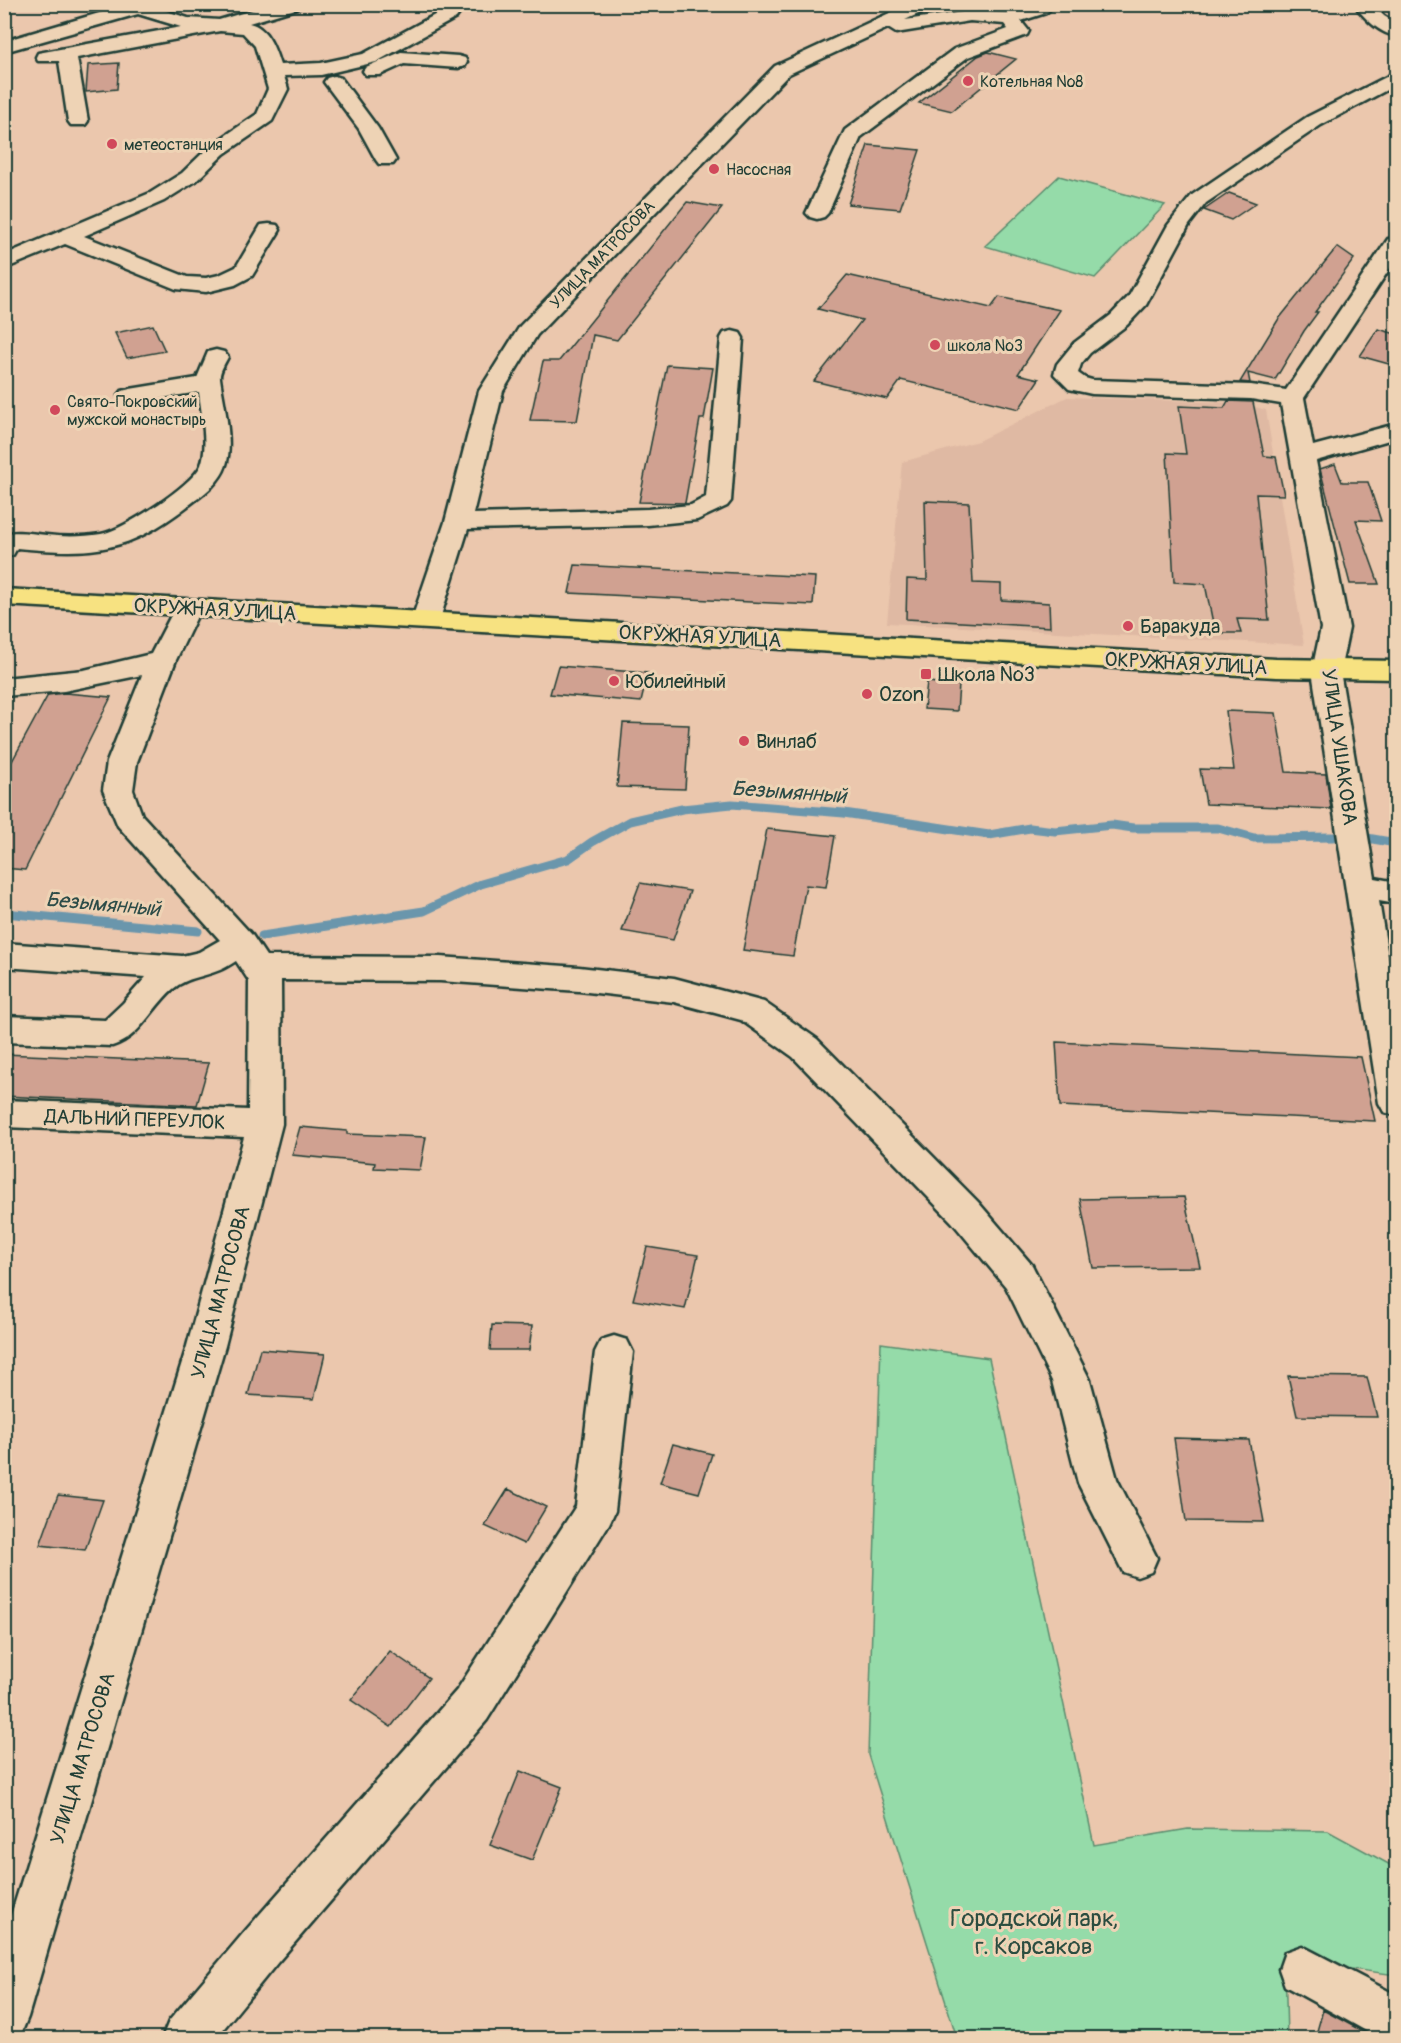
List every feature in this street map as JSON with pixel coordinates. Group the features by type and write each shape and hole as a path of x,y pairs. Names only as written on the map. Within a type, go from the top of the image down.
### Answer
{"main road":[{"name":"ОКРУЖНАЯ УЛИЦА","path":"4,597 1326,670 1396,670"}],"street":[{"path":"4,60 67,54 219,26 293,4"},
{"name":"УЛИЦА МАТРОСОВА","path":"426,619 458,522 491,391 528,331 782,70 925,4"},
{"path":"868,32 970,16 1009,18 1040,9 1047,4"},
{"path":"1363,4 1378,20 1396,31"},
{"path":"4,47 145,6 186,23 248,28 264,44 278,89 265,117 218,150 189,177 157,197 4,263"},
{"path":"272,71 321,69 369,58 450,14"},
{"path":"817,213 852,134 961,54 1020,31 1009,18"},
{"path":"67,54 71,66 72,96 78,122"},
{"path":"296,70 320,81 347,83 401,58 458,62"},
{"path":"1396,78 1314,121 1199,199 1187,211 1152,281 1127,312 1075,354 1068,364 1066,374 1077,384 1092,387 1251,392 1292,398 1396,244"},
{"path":"334,82 368,128 386,160"},
{"path":"66,237 184,284 206,285 227,280 244,271 269,230"},
{"path":"458,522 648,517 697,512 718,501 732,338"},
{"path":"6,543 103,542 125,535 161,513 203,482 214,464 216,429 208,376 216,357"},
{"path":"130,396 210,383"},
{"name":"УЛИЦА УШАКОВА","path":"1292,398 1335,628 1326,670 1396,1103"},
{"path":"1303,457 1396,431"},
{"name":"УЛИЦА МАТРОСОВА","path":"4,2017 206,1346 265,1124 265,980 249,955 129,819 118,790 122,762 162,660 188,608"},
{"path":"4,687 45,686 115,674 162,660"},
{"path":"1361,886 1396,893"},
{"path":"4,955 182,968 249,955 579,979 674,990 752,1011 805,1048 965,1212 1019,1276 1071,1380 1098,1483 1137,1558"},
{"path":"4,1029 112,1033 135,1012 161,981 182,968"},
{"name":"ДАЛЬНИЙ ПЕРЕУЛОК","path":"4,1113 265,1124"},
{"path":"186,2038 262,1946 472,1705 595,1511 614,1352"},
{"path":"1302,1968 1396,2021"}],"shaded area":[{"path":"1067,397 1241,403 1266,410 1304,645 887,623 902,462 978,441"}],"green space":[{"path":"1059,176 1165,205 1095,278 985,246"},
{"name":"Городской парк, г. Корсаков","path":"881,1343 989,1358 1094,1845 1188,1829 1328,1831 1396,1868 1396,1975 1285,1960 1287,2038 957,2038 868,1755"}],"building":[{"name":"Котельная №8","path":"988,52 1016,59 952,111 919,103 978,56"},
{"path":"119,63 117,89 86,92 88,65"},
{"path":"868,145 920,150 900,209 848,204"},
{"path":"1229,193 1256,203 1231,220 1204,210"},
{"path":"687,202 722,208 617,340 593,335 577,421 530,420 543,361 559,361"},
{"path":"1337,247 1354,259 1315,312 1318,312 1275,380 1248,373 1250,383 1240,382 1278,320"},
{"path":"847,275 991,308 999,297 1060,310 1018,374 1039,379 1019,409 901,380 887,399 814,381 862,320 818,309"},
{"path":"153,325 165,351 127,358 115,333"},
{"path":"1378,329 1396,334 1396,366 1360,356"},
{"path":"667,365 713,368 704,419 700,419 685,503 639,502"},
{"path":"1228,401 1253,402 1264,456 1276,457 1284,495 1256,494 1269,620 1237,619 1241,633 1215,633 1205,584 1174,582 1167,453 1186,454 1179,406 1224,408"},
{"path":"1335,464 1342,482 1368,482 1381,521 1356,520 1379,584 1350,584 1320,469"},
{"path":"925,501 969,503 973,583 1001,584 1001,600 1049,603 1050,627 906,619 907,579 927,580"},
{"path":"575,565 815,577 813,605 569,593"},
{"path":"558,666 648,673 641,702 550,694"},
{"path":"927,682 959,685 957,711 924,709"},
{"path":"65,693 111,697 25,870 4,868 4,776 48,695"},
{"path":"1226,711 1276,713 1286,772 1326,774 1331,809 1206,804 1200,769 1234,770"},
{"path":"623,723 689,725 685,789 617,787"},
{"path":"767,829 835,836 826,887 806,885 793,956 743,950"},
{"path":"640,883 690,891 673,940 622,931"},
{"path":"1056,1042 1361,1057 1375,1121 1060,1106"},
{"path":"4,1054 209,1063 197,1105 4,1096"},
{"path":"300,1127 347,1131 347,1134 426,1137 420,1170 374,1168 375,1163 292,1155"},
{"path":"1184,1197 1200,1267 1093,1268 1080,1199"},
{"path":"647,1247 698,1255 685,1309 633,1300"},
{"path":"492,1325 532,1326 529,1350 490,1350"},
{"path":"260,1349 325,1354 314,1399 248,1395"},
{"path":"1288,1376 1367,1377 1377,1417 1297,1416"},
{"path":"1174,1438 1249,1440 1264,1522 1186,1521"},
{"path":"673,1444 712,1454 699,1493 660,1483"},
{"path":"508,1489 546,1507 524,1544 485,1526"},
{"path":"58,1495 103,1500 85,1550 40,1545"},
{"path":"390,1651 429,1678 391,1727 351,1700"},
{"path":"520,1771 562,1787 532,1860 490,1845"},
{"path":"1323,2010 1375,2038 1315,2038"}],"waterway":[{"name":"Безымянный","path":"262,936 424,911 481,884 568,859 592,842 630,821 682,809 732,804 844,813 989,835 1030,828 1055,831 1112,825 1133,828 1218,828 1254,838 1333,837"},
{"name":"Безымянный","path":"1367,838 1396,843"},
{"name":"Безымянный","path":"4,913 198,931"}],"place":[{"name":"Котельная №8","path":"968,81"},
{"name":"метеостанция","path":"112,144"},
{"name":"Насосная","path":"714,169"},
{"name":"школа №3","path":"935,345"},
{"name":"Свято-Покровский мужской монастырь","path":"55,410"},
{"name":"Баракуда","path":"1128,626"},
{"name":"Школа №3","path":"926,674"},
{"name":"Юбилейный","path":"614,681"},
{"name":"Ozon","path":"867,694"},
{"name":"Винлаб","path":"744,741"}]}
